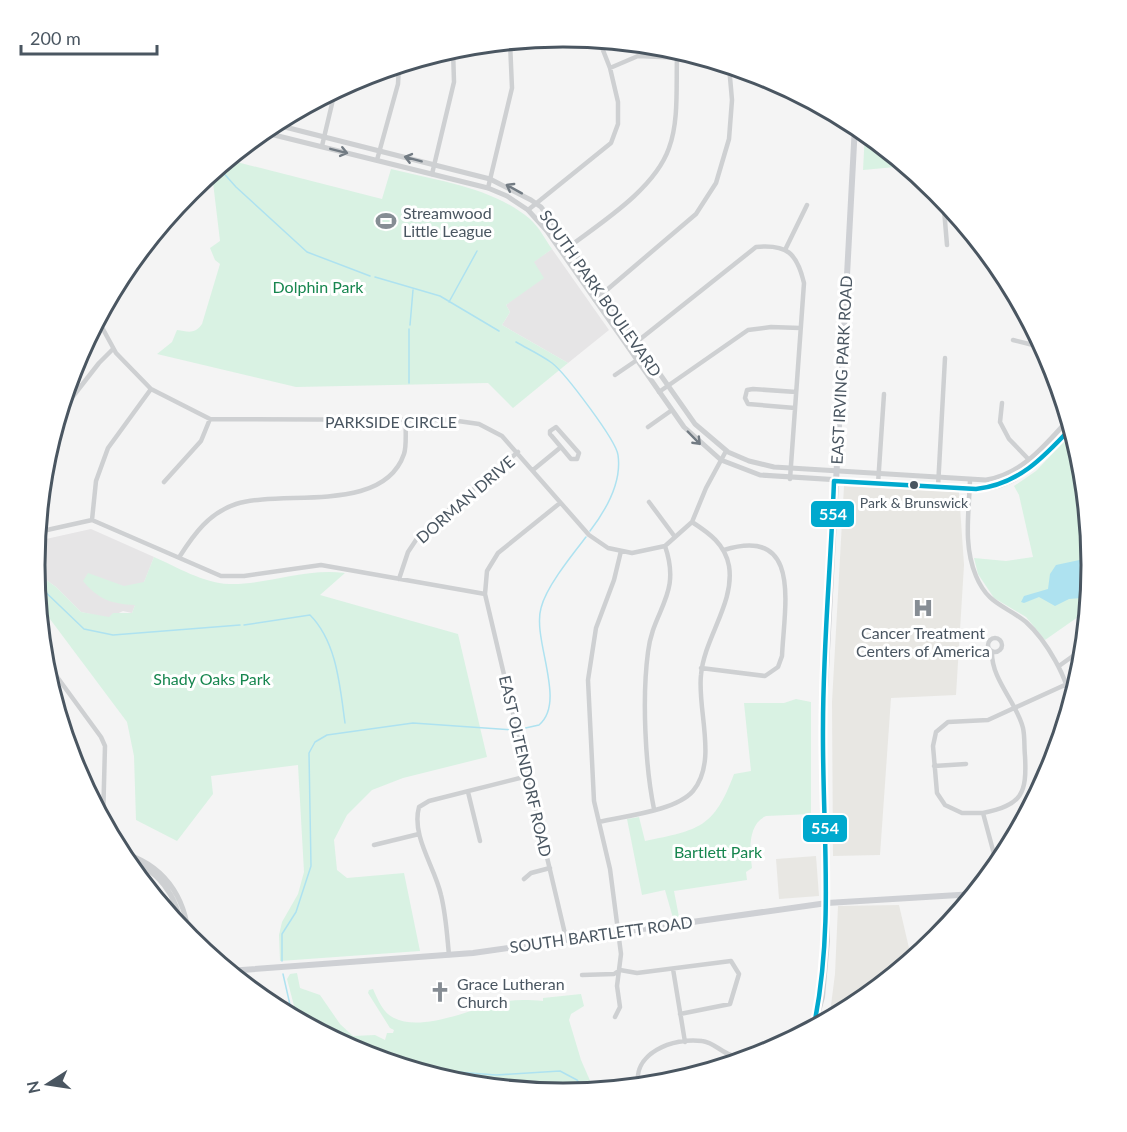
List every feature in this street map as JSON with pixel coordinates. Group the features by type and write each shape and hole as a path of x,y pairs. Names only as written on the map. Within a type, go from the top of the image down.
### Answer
{"main road":[{"name":"EAST IRVING PARK ROAD","path":"816,1019 822,997 827,903 823,726 834,481 854,137"},
{"name":"SOUTH BARTLETT ROAD","path":"240,970 449,955 827,903 964,895"}],"street":[{"path":"528,210 610,144 618,124 618,102 610,68 603,50"},
{"path":"488,188 512,88 510,51"},
{"path":"610,68 638,56 662,57"},
{"path":"432,174 454,82 453,59"},
{"path":"562,252 642,188 660,170 672,134 677,60"},
{"path":"377,160 398,84 399,75"},
{"path":"595,300 696,214 716,183 729,139 732,100 730,75"},
{"path":"322,146 332,102"},
{"name":"SOUTH PARK BOULEVARD","path":"287,128 490,179 512,188 536,203 570,246 695,424 726,451 749,461 791,469 970,480 1004,476 1029,460 1062,426"},
{"name":"SOUTH PARK BOULEVARD","path":"275,135 488,188 528,210 562,252 659,392 696,441 721,460 760,475 790,479 988,489 1010,483 1035,466 1065,435"},
{"path":"785,250 807,206"},
{"path":"945,216 947,245"},
{"path":"629,348 756,247 771,246 795,256 804,283 790,479"},
{"path":"659,392 748,330 771,327 800,328"},
{"name":"PARKSIDE CIRCLE","path":"102,329 113,349 151,389 210,419 406,422 451,420 479,424 502,436 518,452 594,540 621,551 638,553 665,546 692,522 706,488 726,451"},
{"path":"1014,339 1033,345"},
{"path":"75,394 113,349"},
{"path":"938,487 945,358"},
{"name":"SOUTH PARK BOULEVARD","path":"615,375 637,360"},
{"path":"92,520 96,481 108,448 151,389"},
{"path":"795,408 748,404 745,398 747,390 753,389 796,392"},
{"path":"878,484 884,394"},
{"path":"1002,403 1000,422 1010,439 1035,466"},
{"path":"648,427 672,410"},
{"path":"164,482 201,441 210,419"},
{"path":"180,556 195,532 212,516 237,504 370,489 390,475 404,454 406,422"},
{"path":"555,426 576,448 579,457 572,459 561,447 549,432 555,426"},
{"path":"533,470 561,447"},
{"name":"DORMAN DRIVE","path":"399,579 408,552 420,534 518,452"},
{"path":"970,480 967,537 976,576 993,601 1026,622 1059,666 1067,684 1014,707 988,720 948,722 936,732 933,746 937,793 945,805 962,813 983,813 1006,808 1021,797 1026,778 1023,729 1014,707 999,677 992,652"},
{"path":"650,502 675,537"},
{"path":"46,530 92,520 180,556 221,576 244,576 321,565 485,594 487,571 498,553 560,503"},
{"path":"599,822 678,802 692,792 700,779 704,759 701,668 729,589 729,564 724,550 716,539 692,522"},
{"path":"701,668 765,676 778,667 782,656 786,581 782,566 773,553 759,545 743,543 724,550"},
{"path":"654,809 650,786 646,674 648,648 671,584 671,565 665,546"},
{"path":"615,1017 620,1007 617,986 620,970 619,932 610,869 594,792 588,680 596,628 614,580 621,551"},
{"name":"EAST OLTENDORF ROAD","path":"485,594 566,938"},
{"path":"1059,666 1074,655"},
{"path":"58,678 101,737 105,746 103,805"},
{"path":"934,766 966,764"},
{"path":"449,955 441,893 419,834 416,817 418,807 429,801 528,776"},
{"path":"468,792 480,841"},
{"path":"983,813 994,855"},
{"path":"374,845 419,834"},
{"path":"134,857 145,861 170,882 185,910 187,922"},
{"path":"141,866 149,870 168,889 179,913"},
{"path":"524,879 531,873 550,868"},
{"path":"582,975 614,974 620,970 637,973 731,961 739,974 730,1004 680,1014"},
{"path":"673,969 685,1042"},
{"path":"638,1079 639,1069 645,1057 658,1049 685,1042 703,1041 734,1055"}],"shaded area":[{"path":"552,249 609,330 568,363 502,325 510,312 506,305 517,296 533,262"},
{"path":"844,486 959,492 964,565 956,695 891,698 880,855 833,856 832,702"},
{"path":"91,529 154,557 132,613 123,611 108,618 81,612 45,579 46,539"},
{"path":"816,856 819,896 779,899 776,859"},
{"path":"899,905 910,952 879,977 830,1010 835,974 838,906"}],"green space":[{"path":"864,144 894,167 863,170"},
{"name":"Dolphin Park","path":"239,162 382,199 391,169 482,192 515,208 530,219 552,249 534,262 544,278 506,305 510,312 502,325 568,363 513,408 488,383 296,387 157,354 172,342 177,330 191,332 202,324 220,264 215,260 210,248 220,241 213,184"},
{"path":"1066,440 1078,498 1081,532 1080,616 1045,640 1026,617 994,598 978,574 974,558 1006,561 1033,557 1019,495 1014,486 1036,471"},
{"name":"Shady Oaks Park","path":"154,557 200,578 229,584 314,573 345,573 320,595 458,634 487,757 403,778 372,790 347,815 334,840 337,870 347,878 404,873 420,951 280,961 279,935 282,922 298,894 304,872 298,765 211,776 213,794 177,841 136,820 134,756 127,722 47,616 45,579 81,612 109,617 113,613 132,613 135,605 112,602 94,592 83,581 88,573 124,586 144,582"},
{"name":"Bartlett Park","path":"796,699 811,702 811,814 766,816 760,820 751,839 752,868 746,872 747,880 674,891 679,917 673,918 665,890 642,895 627,819 639,817 645,841 679,833 702,824 719,806 734,774 751,771 744,703 784,703"},
{"path":"297,973 300,988 320,995 340,1024 353,1036 375,1035 385,1040 387,1033 393,1033 394,1030 390,1028 368,993 369,990 373,989 381,1006 390,1016 405,1022 418,1023 446,1018 503,1002 543,1001 543,998 581,994 584,1006 571,1014 569,1020 581,1060 591,1083 530,1083 496,1080 462,1075 397,1057 334,1031 295,1009 287,979 290,974"}],"water":[{"path":"1082,559 1081,598 1069,599 1055,606 1039,597 1021,602 1024,596 1048,589 1050,574 1056,565"}],"waterway":[{"path":"224,174 307,252 370,276"},
{"path":"449,302 477,251"},
{"path":"375,277 440,296 499,331"},
{"path":"410,325 413,290"},
{"path":"409,329 409,383"},
{"path":"516,342 548,360 568,379 615,447 618,455 618,475 612,495 590,531"},
{"path":"521,729 539,725 547,715 550,686 539,621 541,608 560,571 586,537"},
{"path":"46,592 84,629 113,635 240,625"},
{"path":"244,625 310,615 319,626 332,652 339,680 345,723"},
{"path":"282,961 282,934 296,912 311,866 309,753 315,742 327,735 413,723 514,730"},
{"path":"283,974 290,1007"},
{"path":"446,1071 496,1075 560,1071 579,1084"}],"transit line":[{"name":"554","path":"815,1019 820,992 826,916 823,695 834,481 976,489 991,486 1005,482 1029,468 1065,435"}],"place":[{"name":"Streamwood Little League","path":"386,221"},
{"name":"Park & Brunswick","path":"914,485"},
{"name":"Cancer Treatment Centers of America","path":"923,608"},
{"name":"Grace Lutheran Church","path":"440,992"}]}
